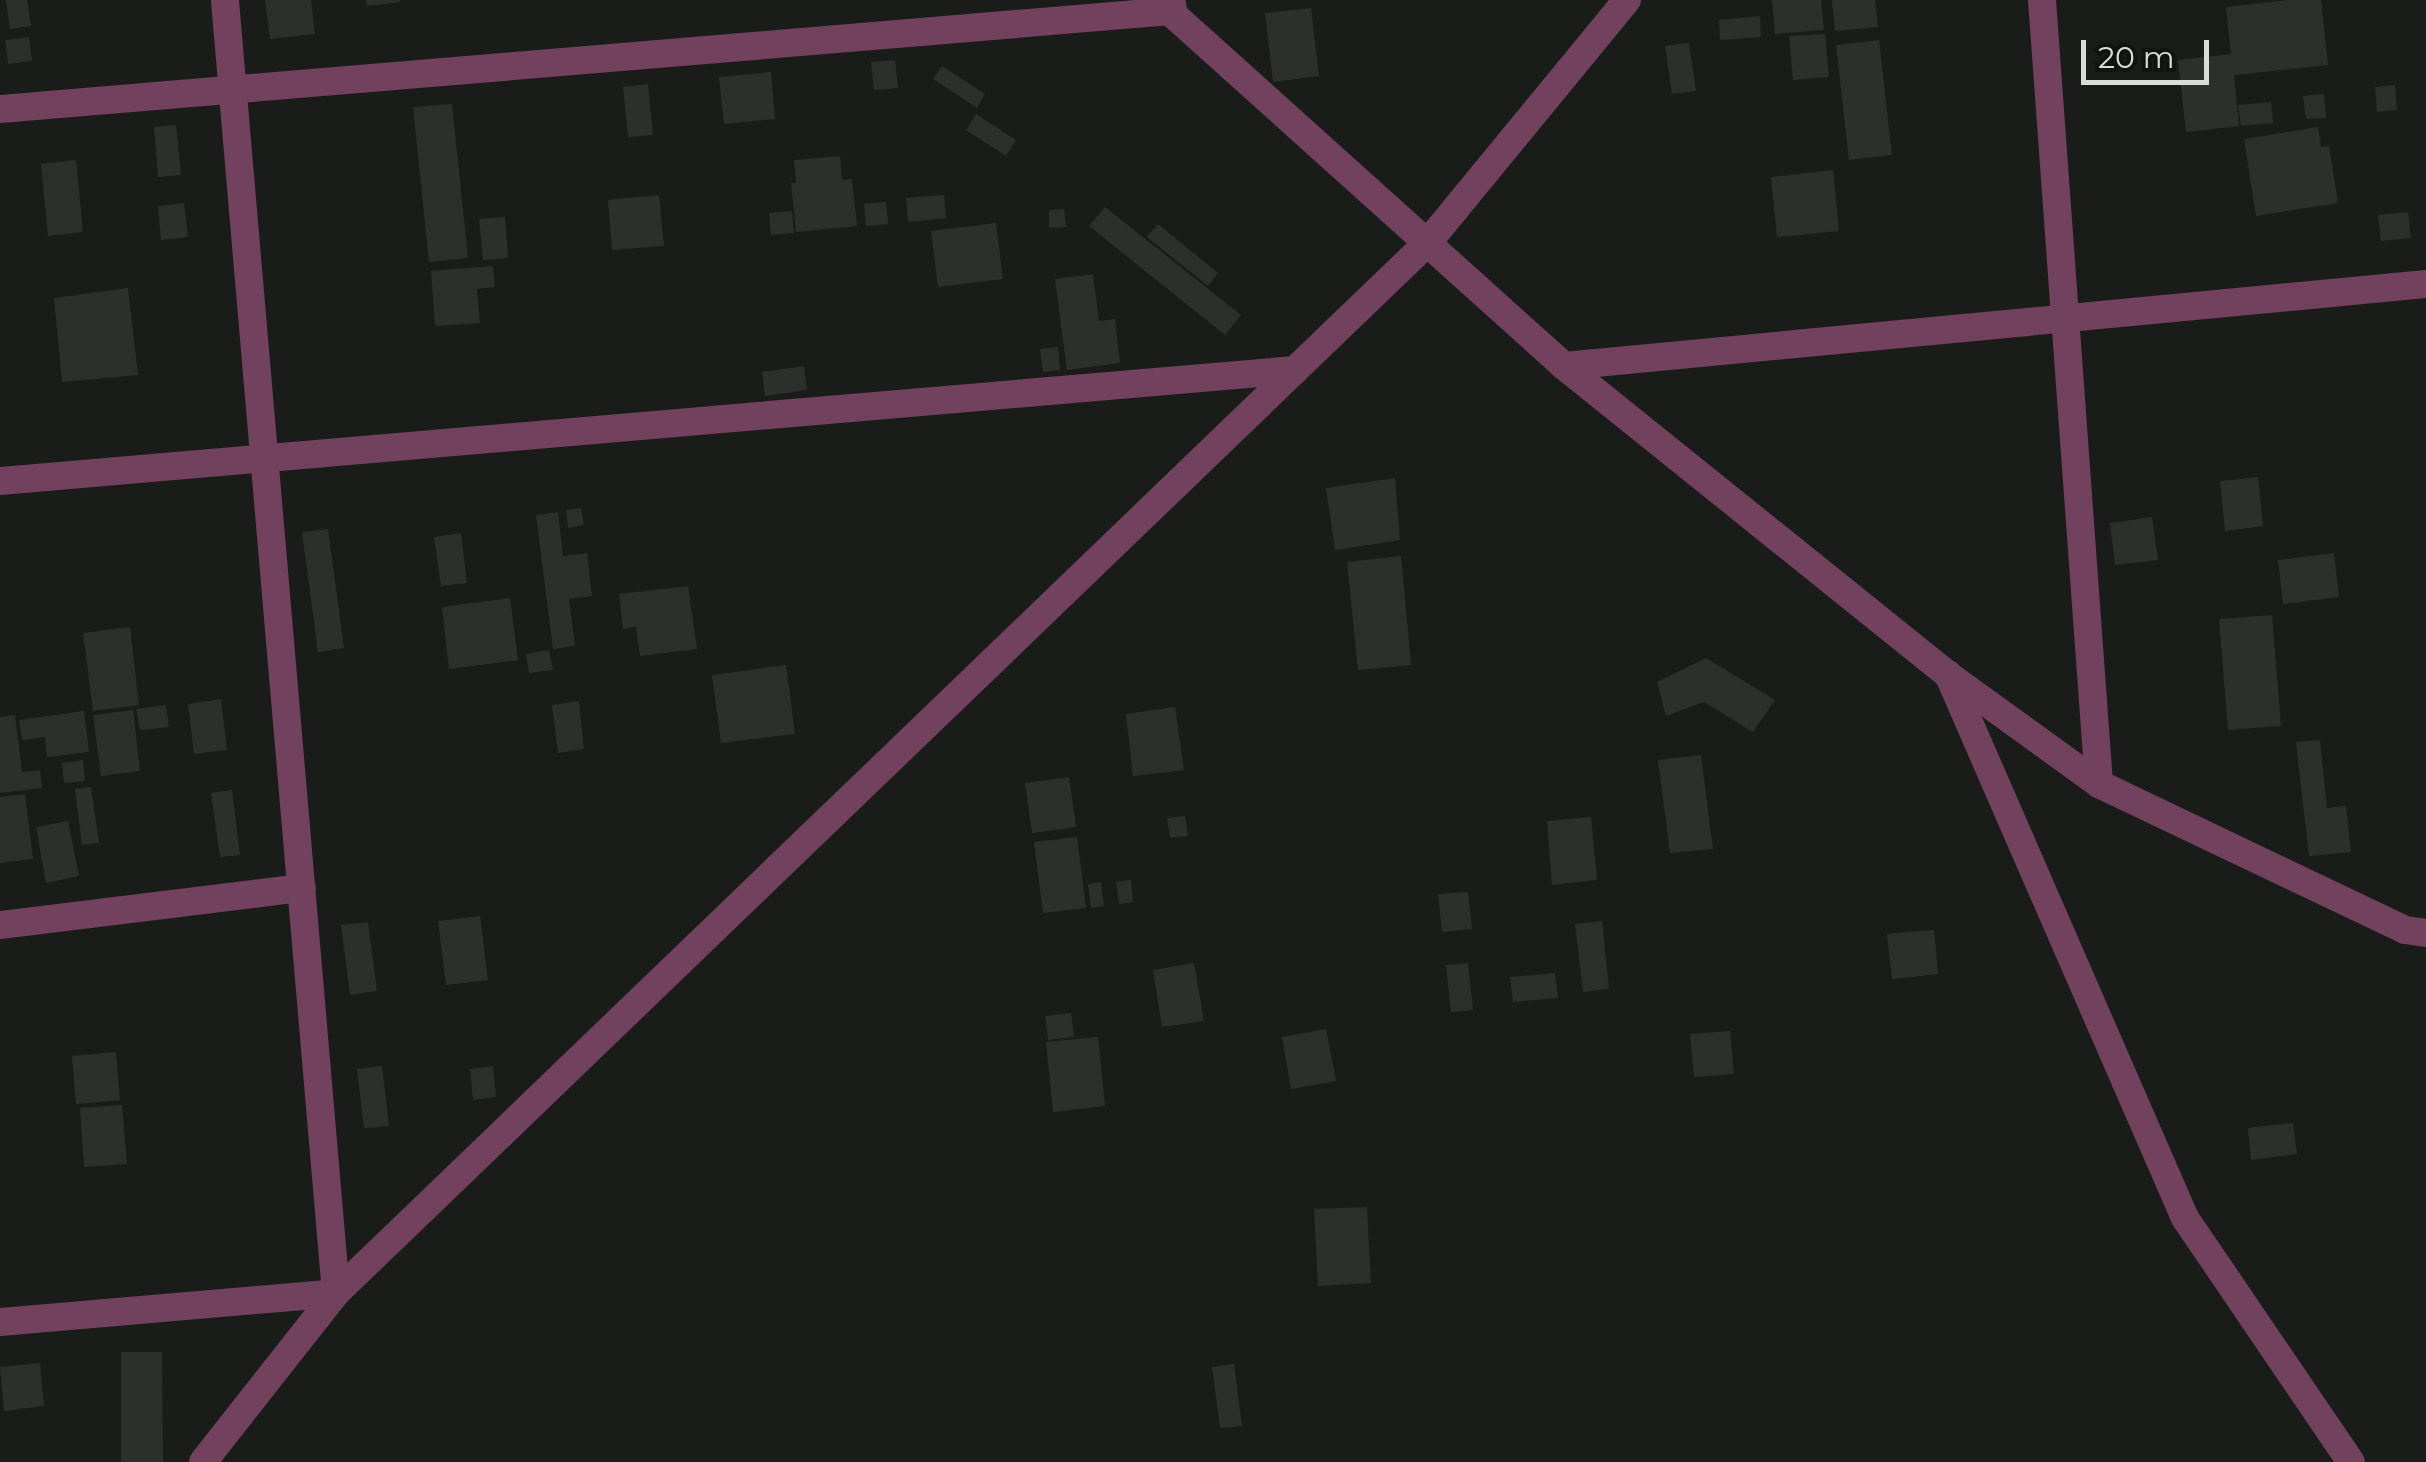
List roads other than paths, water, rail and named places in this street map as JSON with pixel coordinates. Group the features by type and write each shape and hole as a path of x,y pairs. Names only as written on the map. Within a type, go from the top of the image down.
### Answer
{"street":[{"path":"225,0 336,1293"},
{"path":"203,1462 336,1293 1429,241 1627,0"},
{"path":"2042,0 2100,784"},
{"path":"0,109 1167,4 1564,366 1948,674 2100,784 2405,930 2426,933"},
{"path":"1564,366 2426,284"},
{"path":"0,480 1295,370"},
{"path":"1948,674 2186,1218 2351,1462"},
{"path":"0,925 302,888"},
{"path":"0,1322 336,1293"}]}
